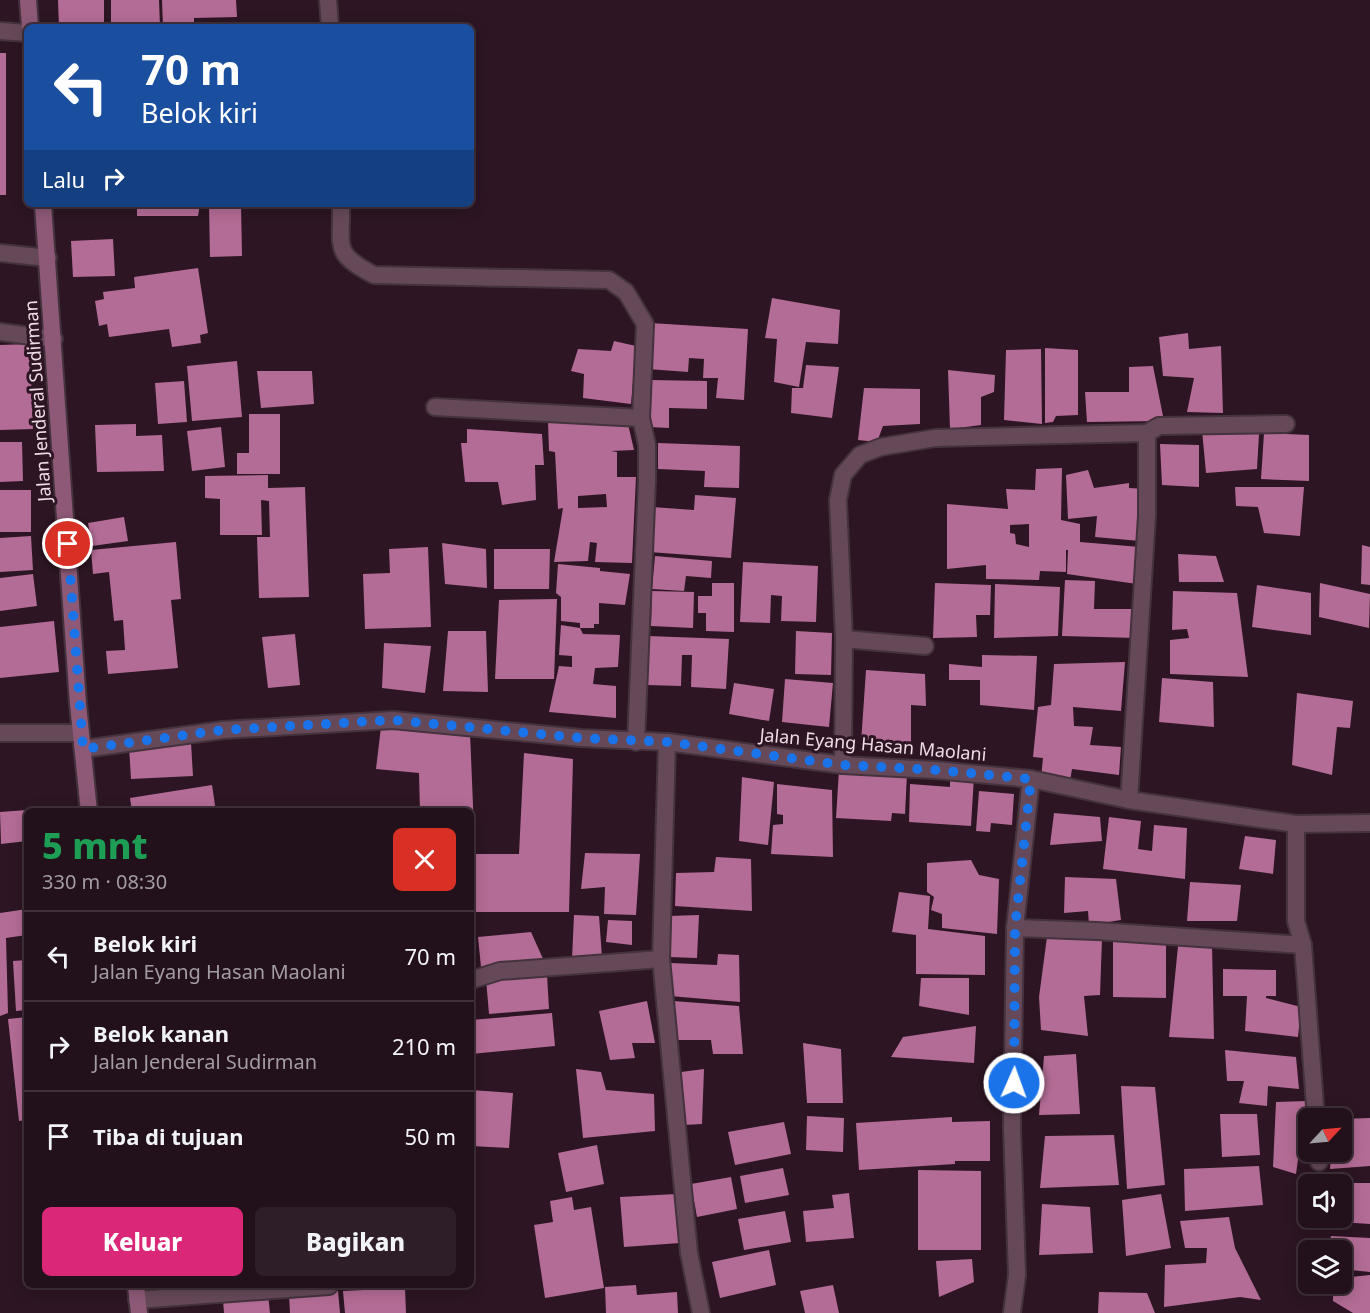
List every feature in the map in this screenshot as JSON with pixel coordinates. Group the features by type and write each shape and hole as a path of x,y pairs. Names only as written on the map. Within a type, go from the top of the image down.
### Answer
{"main road":[{"path":"28,0 30,24"},
{"name":"Jalan Jenderal Sudirman","path":"43,207 89,808"}],"street":[{"path":"328,0 330,24"},
{"path":"0,31 24,33"},
{"path":"341,207 342,252 350,262 374,275 609,280 626,292 645,324 641,418 647,446 647,481 636,742"},
{"path":"0,253 48,258"},
{"path":"0,332 54,339"},
{"path":"435,407 641,418"},
{"path":"843,765 844,639 838,500 843,475 860,455 881,447 935,438 1147,433 1159,426 1286,424"},
{"path":"1129,800 1147,516 1147,433"},
{"path":"844,639 925,646"},
{"name":"Jalan Eyang Hasan Maolani","path":"0,733 82,741 393,720 636,742 668,742 843,765 936,770 1031,779 1129,800 1296,824 1370,823"},
{"path":"668,742 661,959 689,1254 701,1313"},
{"path":"1012,1313 1017,1275 1012,1128 1015,928 1031,779"},
{"path":"1296,824 1296,921 1303,945 1315,1108"},
{"path":"1015,928 1097,931 1303,945"},
{"path":"474,979 500,971 661,959"},
{"path":"138,1299 300,1288"}],"building":[{"path":"58,0 104,0 104,24 59,24"},
{"path":"111,0 159,0 160,24 111,24"},
{"path":"162,0 236,0 237,17 194,18 194,24 163,24"},
{"path":"0,53 6,53 6,195 0,195"},
{"path":"137,207 200,207 198,216 137,216"},
{"path":"209,207 241,207 242,256 210,257"},
{"path":"113,239 115,276 73,277 71,241"},
{"path":"198,268 208,333 200,335 201,343 172,347 169,329 109,337 107,324 99,326 95,301 104,299 103,292 135,288 134,277"},
{"path":"772,298 840,310 838,344 806,342 799,387 774,382 777,339 765,338"},
{"path":"650,323 748,329 744,400 716,398 718,378 703,378 704,359 689,358 688,372 648,369"},
{"path":"1188,333 1189,349 1221,346 1223,413 1187,412 1194,378 1163,376 1159,337"},
{"path":"614,341 636,346 631,404 583,398 584,374 571,371 578,349 611,351"},
{"path":"30,344 33,429 0,430 0,345"},
{"path":"1045,348 1078,350 1078,415 1056,416 1053,422 1045,423"},
{"path":"1041,349 1042,424 1004,420 1006,350"},
{"path":"237,361 242,417 192,421 187,366"},
{"path":"806,365 839,367 832,418 791,413 792,388 803,388"},
{"path":"1153,366 1164,421 1087,422 1085,392 1129,392 1129,367"},
{"path":"948,370 995,375 994,392 981,397 981,425 950,429"},
{"path":"257,371 312,371 314,404 261,408"},
{"path":"650,380 707,381 707,409 669,408 669,428 649,427"},
{"path":"184,381 187,422 158,424 155,383"},
{"path":"864,388 920,389 920,424 883,426 877,442 858,440"},
{"path":"249,414 280,414 280,474 237,474 237,453 249,453"},
{"path":"548,422 628,424 634,450 611,451 617,452 617,477 636,477 632,563 595,562 597,543 590,542 588,561 554,562 563,508 558,509 555,452 549,451","holes":["606,494 607,507 578,508 578,496"]},
{"path":"136,424 136,436 162,435 164,471 97,472 95,425"},
{"path":"221,427 225,467 192,471 187,431"},
{"path":"467,429 542,434 544,465 535,465 536,500 502,505 498,482 465,482 461,443 467,443"},
{"path":"1202,430 1259,434 1257,469 1206,473"},
{"path":"1264,433 1309,435 1309,481 1261,479"},
{"path":"0,442 22,442 23,481 0,482"},
{"path":"658,443 740,446 739,488 704,487 705,471 658,469"},
{"path":"1160,444 1199,445 1199,487 1162,485"},
{"path":"1062,468 1061,520 1080,524 1080,542 1140,547 1137,584 1067,574 1068,550 1066,550 1066,572 1040,571 1039,580 986,579 986,565 947,569 947,504 1008,509 1006,489 1035,490 1036,469","holes":["1029,524 1029,547 1016,544 1015,534 1010,533 1010,525"]},
{"path":"1088,470 1094,488 1129,483 1129,488 1146,489 1140,541 1095,537 1097,516 1068,519 1066,475"},
{"path":"268,475 268,488 305,487 309,597 259,598 257,537 270,537 269,501 261,500 262,535 220,535 220,499 205,498 205,476"},
{"path":"1235,487 1304,487 1300,536 1264,533 1258,507 1236,506"},
{"path":"0,490 31,490 31,532 0,532"},
{"path":"695,495 736,498 731,558 649,552 652,507 694,510"},
{"path":"124,517 128,541 92,546 88,523"},
{"path":"31,536 33,570 0,572 0,538"},
{"path":"176,542 181,599 171,600 178,668 108,674 106,651 125,650 123,620 114,621 109,572 93,574 91,550"},
{"path":"442,543 486,549 487,588 445,584"},
{"path":"1362,545 1370,547 1370,585 1361,584"},
{"path":"428,547 431,627 365,629 363,574 390,573 389,549"},
{"path":"494,549 550,549 549,589 494,589"},
{"path":"1178,554 1216,556 1224,582 1179,582"},
{"path":"655,556 712,561 711,578 686,576 684,591 652,589"},
{"path":"743,562 818,566 816,622 781,621 782,596 771,595 770,623 740,622"},
{"path":"558,564 600,568 600,571 630,574 625,605 599,603 599,624 594,624 594,628 580,628 580,623 561,621 561,597 556,593"},
{"path":"33,574 37,606 0,611 0,578"},
{"path":"1065,580 1095,581 1094,609 1133,609 1136,638 1062,636"},
{"path":"712,583 734,583 734,632 706,631 706,613 698,613 698,596 712,596"},
{"path":"935,583 991,585 990,615 976,615 977,637 933,638"},
{"path":"1320,583 1370,594 1369,628 1319,617"},
{"path":"995,584 1060,587 1058,636 994,638"},
{"path":"1257,585 1311,593 1311,635 1252,627"},
{"path":"652,591 694,592 693,628 651,626"},
{"path":"1173,591 1237,593 1248,677 1170,674 1170,640 1189,638 1187,629 1172,630"},
{"path":"557,599 554,679 495,679 499,600"},
{"path":"54,621 59,672 0,678 0,627"},
{"path":"561,625 580,628 583,634 620,635 618,667 595,668 593,684 616,686 616,718 549,712 559,666 572,667 572,656 559,655"},
{"path":"448,631 486,631 488,692 443,691"},
{"path":"796,631 832,633 831,675 795,674"},
{"path":"295,634 300,685 268,688 262,637"},
{"path":"648,636 729,639 726,689 691,687 692,655 682,655 681,686 646,685"},
{"path":"384,643 431,646 425,693 382,688"},
{"path":"982,655 1037,656 1034,710 980,705 980,680 949,680 949,664 982,667"},
{"path":"1125,662 1121,711 1073,707 1074,726 1093,727 1090,745 1121,747 1119,775 1072,769 1070,781 1041,778 1043,758 1033,757 1038,707 1051,705 1054,664"},
{"path":"866,670 925,674 926,706 911,705 911,746 861,743"},
{"path":"1162,678 1213,682 1214,727 1159,722"},
{"path":"785,679 833,683 829,727 782,722"},
{"path":"734,683 774,689 769,721 729,714"},
{"path":"1297,693 1353,701 1350,728 1337,727 1332,775 1292,765"},
{"path":"381,727 470,732 473,808 420,808 419,773 376,769"},
{"path":"191,743 193,776 131,779 129,747"},
{"path":"524,753 573,759 569,912 474,912 474,830 475,854 519,854"},
{"path":"839,770 907,774 905,814 892,813 891,821 836,818"},
{"path":"950,774 974,776 971,826 909,822 910,784 950,787"},
{"path":"742,777 774,782 768,845 739,841"},
{"path":"777,784 832,790 833,857 771,854 773,825 783,824 783,815 777,814"},
{"path":"212,785 215,808 131,808 130,798"},
{"path":"979,791 1014,794 1012,825 991,823 990,832 976,831"},
{"path":"24,810 24,841 1,844 0,812"},
{"path":"1054,813 1100,817 1102,841 1050,845"},
{"path":"1109,817 1141,821 1138,849 1152,851 1154,825 1187,828 1185,879 1103,869"},
{"path":"1245,836 1276,840 1273,874 1239,869"},
{"path":"585,853 640,854 636,915 604,914 605,887 581,889"},
{"path":"716,857 751,859 752,911 675,906 676,873 714,872"},
{"path":"971,860 979,875 999,879 997,934 942,928 942,914 931,910 934,897 927,892 927,863"},
{"path":"1065,877 1116,879 1121,920 1089,925 1088,911 1064,913"},
{"path":"1190,882 1241,885 1237,921 1187,921"},
{"path":"899,892 930,896 928,929 985,936 985,975 916,974 916,935 892,932"},
{"path":"24,909 24,935 6,938 8,1013 0,1016 0,913"},
{"path":"574,915 599,916 602,957 572,959"},
{"path":"699,915 697,958 669,957 669,916"},
{"path":"608,920 632,921 632,945 606,942"},
{"path":"531,932 544,961 481,967 478,937"},
{"path":"1047,937 1102,939 1100,995 1084,996 1088,1036 1041,1030 1039,997"},
{"path":"1113,941 1166,944 1166,998 1113,997"},
{"path":"1212,945 1214,1039 1169,1037 1178,946"},
{"path":"718,954 739,955 740,1002 670,996 671,963 717,965"},
{"path":"24,960 24,1010 16,1011 13,961"},
{"path":"1223,969 1276,970 1276,996 1266,996 1266,998 1301,1007 1298,1037 1245,1031 1247,996 1223,996"},
{"path":"547,975 549,1009 489,1014 486,979"},
{"path":"921,978 969,978 969,1015 919,1006"},
{"path":"647,1001 655,1043 632,1043 635,1058 610,1060 599,1011"},
{"path":"673,1001 739,1006 743,1054 713,1054 711,1040 675,1040"},
{"path":"552,1013 555,1046 474,1054 474,1020"},
{"path":"24,1017 24,1120 19,1121 8,1019"},
{"path":"976,1026 974,1063 891,1057 903,1037"},
{"path":"803,1043 841,1049 843,1103 807,1103"},
{"path":"1225,1050 1296,1057 1299,1089 1268,1086 1267,1106 1239,1103 1244,1081 1227,1081"},
{"path":"1076,1054 1080,1114 1039,1115 1044,1056"},
{"path":"576,1069 601,1072 606,1090 654,1094 655,1131 583,1138"},
{"path":"704,1069 702,1124 684,1125 681,1072"},
{"path":"1121,1086 1155,1087 1165,1185 1127,1189"},
{"path":"474,1090 513,1093 509,1148 474,1146"},
{"path":"1306,1101 1305,1108 1298,1108 1296,1174 1273,1167 1276,1102"},
{"path":"1220,1114 1257,1114 1260,1155 1222,1157"},
{"path":"807,1116 844,1118 843,1152 806,1150"},
{"path":"952,1117 952,1122 990,1121 990,1161 955,1161 955,1164 859,1170 856,1123"},
{"path":"1370,1118 1370,1166 1330,1169 1330,1162 1352,1162 1352,1119"},
{"path":"784,1122 791,1154 735,1165 728,1132"},
{"path":"1114,1135 1119,1185 1040,1188 1045,1136"},
{"path":"597,1145 604,1184 566,1192 558,1153"},
{"path":"1259,1166 1263,1205 1185,1211 1184,1169"},
{"path":"783,1168 789,1195 745,1203 740,1176"},
{"path":"918,1170 981,1171 981,1250 918,1250"},
{"path":"731,1177 737,1209 697,1217 691,1184"},
{"path":"1352,1183 1370,1183 1370,1224 1352,1223"},
{"path":"849,1193 854,1238 806,1242 803,1211 834,1208 832,1195"},
{"path":"676,1194 680,1243 624,1247 620,1197"},
{"path":"1161,1194 1171,1248 1126,1256 1122,1200"},
{"path":"572,1197 574,1210 591,1207 604,1288 545,1298 534,1225 553,1222 550,1201"},
{"path":"1042,1204 1090,1207 1093,1253 1039,1255"},
{"path":"785,1211 791,1242 744,1250 738,1219"},
{"path":"1229,1217 1235,1248 1261,1300 1240,1297 1164,1307 1165,1265 1206,1263 1207,1248 1185,1248 1180,1221"},
{"path":"1331,1236 1370,1238 1370,1272 1352,1270 1352,1240 1330,1240"},
{"path":"769,1250 776,1285 720,1298 712,1262"},
{"path":"972,1259 974,1282 939,1297 936,1261"},
{"path":"1370,1275 1370,1313 1353,1313 1333,1301 1333,1294 1352,1294 1352,1277"},
{"path":"636,1285 637,1295 677,1292 678,1313 606,1313 605,1287"},
{"path":"833,1285 839,1313 805,1313 800,1291"},
{"path":"405,1288 406,1313 345,1313 343,1291"},
{"path":"338,1291 340,1313 290,1313 289,1295"},
{"path":"1099,1292 1147,1293 1155,1313 1098,1313"},
{"path":"268,1294 270,1313 224,1313 223,1300"}],"route":[{"path":"68,544 83,749 223,730 393,720 581,738 668,742 843,765 936,770 1031,779 1015,928 1014,1083"}]}
